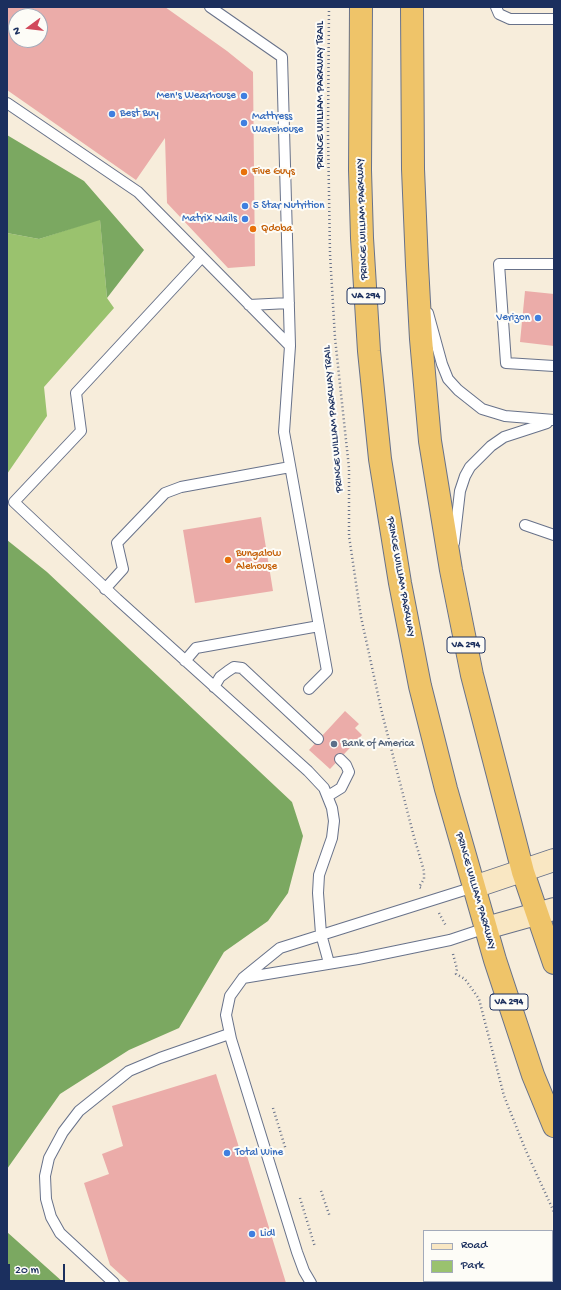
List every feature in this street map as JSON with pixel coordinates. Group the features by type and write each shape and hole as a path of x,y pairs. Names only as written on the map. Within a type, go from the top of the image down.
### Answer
{"highway":[{"name":"PRINCE WILLIAM PARKWAY","path":"361,7 360,170 362,238 369,351 380,460 400,583 420,686 446,789 486,928 533,1075 554,1126"},
{"name":"VA 294","path":"412,7 413,169 421,339 430,441 451,570 472,675 523,872 546,912 554,963"}],"street":[{"path":"474,887 523,872 554,860"},
{"path":"486,928 546,912"}],"lane":[{"path":"210,7 282,57 290,346 284,432 327,671 309,689"},
{"path":"496,7 499,14 510,19 554,20"},
{"path":"7,103 138,192 290,346"},
{"path":"202,257 76,393 81,431 14,502 105,589 316,778 328,796 334,821 332,838 319,875 318,894 321,934 329,963"},
{"path":"554,264 499,264 506,363 554,366"},
{"path":"417,265 442,364 448,379 458,390 482,409 505,416 553,420"},
{"path":"249,305 289,303"},
{"path":"451,570 460,491 465,476 470,468 491,446 504,437 553,420"},
{"path":"105,589 123,569 117,543 165,493 181,487 290,467"},
{"path":"526,525 554,535"},
{"path":"185,661 196,648 319,626"},
{"path":"214,687 220,677 228,671 234,667 242,668 318,740"},
{"path":"328,796 341,788 349,772 346,765 340,759"},
{"path":"311,1283 306,1277 300,1259 252,1112 229,1034 226,1015 234,989 243,978 280,948 474,887"},
{"path":"243,978 443,941 486,928"},
{"path":"114,1283 60,1233 51,1216 46,1199 45,1184 45,1176 49,1158 63,1132 79,1111 129,1072 153,1061 229,1034"}],"path":[{"name":"PRINCE WILLIAM PARKWAY TRAIL","path":"329,7 328,141 330,254 335,338 350,476 349,542 361,617 382,713 424,871 424,879 419,887 422,890"},
{"path":"457,969 456,974 465,979 479,999 504,1096 526,1151 554,1212"},
{"path":"273,1108 286,1150"},
{"path":"322,1191 330,1217"},
{"path":"300,1198 315,1247"}],"green space":[{"path":"7,135 84,181 144,250 107,298 100,220 39,239 7,233"},
{"path":"100,219 107,298 114,308 44,387 47,416 7,474 7,233 39,239"},
{"path":"7,540 47,572 292,802 303,836 288,893 268,921 224,952 179,1028 129,1050 60,1094 7,1169"},
{"path":"7,1232 64,1283 7,1283"}],"building":[{"name":"Best Buy","path":"7,7 165,7 227,51 253,72 255,266 228,268 167,203 165,138 136,180 7,90"},
{"name":"Verizon","path":"525,291 554,294 554,346 520,342"},
{"name":"Bungalow Alehouse","path":"261,517 273,591 195,603 183,530"},
{"name":"Bank of America","path":"345,711 359,724 355,728 362,735 330,769 309,750"},
{"path":"216,1074 242,1157 247,1156 286,1283 130,1283 110,1265 84,1183 109,1174 102,1154 123,1146 112,1106"}],"place":[{"name":"Men's Wearhouse","path":"244,96"},
{"name":"Best Buy","path":"112,114"},
{"name":"Mattress Warehouse","path":"244,123"},
{"name":"Five Guys","path":"244,172"},
{"name":"5 Star Nutrition","path":"245,206"},
{"name":"Matrix Nails","path":"245,219"},
{"name":"Qdoba","path":"253,229"},
{"name":"Verizon","path":"538,318"},
{"name":"Bungalow Alehouse","path":"228,560"},
{"name":"Bank of America","path":"334,744"},
{"name":"Total Wine","path":"227,1153"},
{"name":"Lidl","path":"252,1234"}]}
